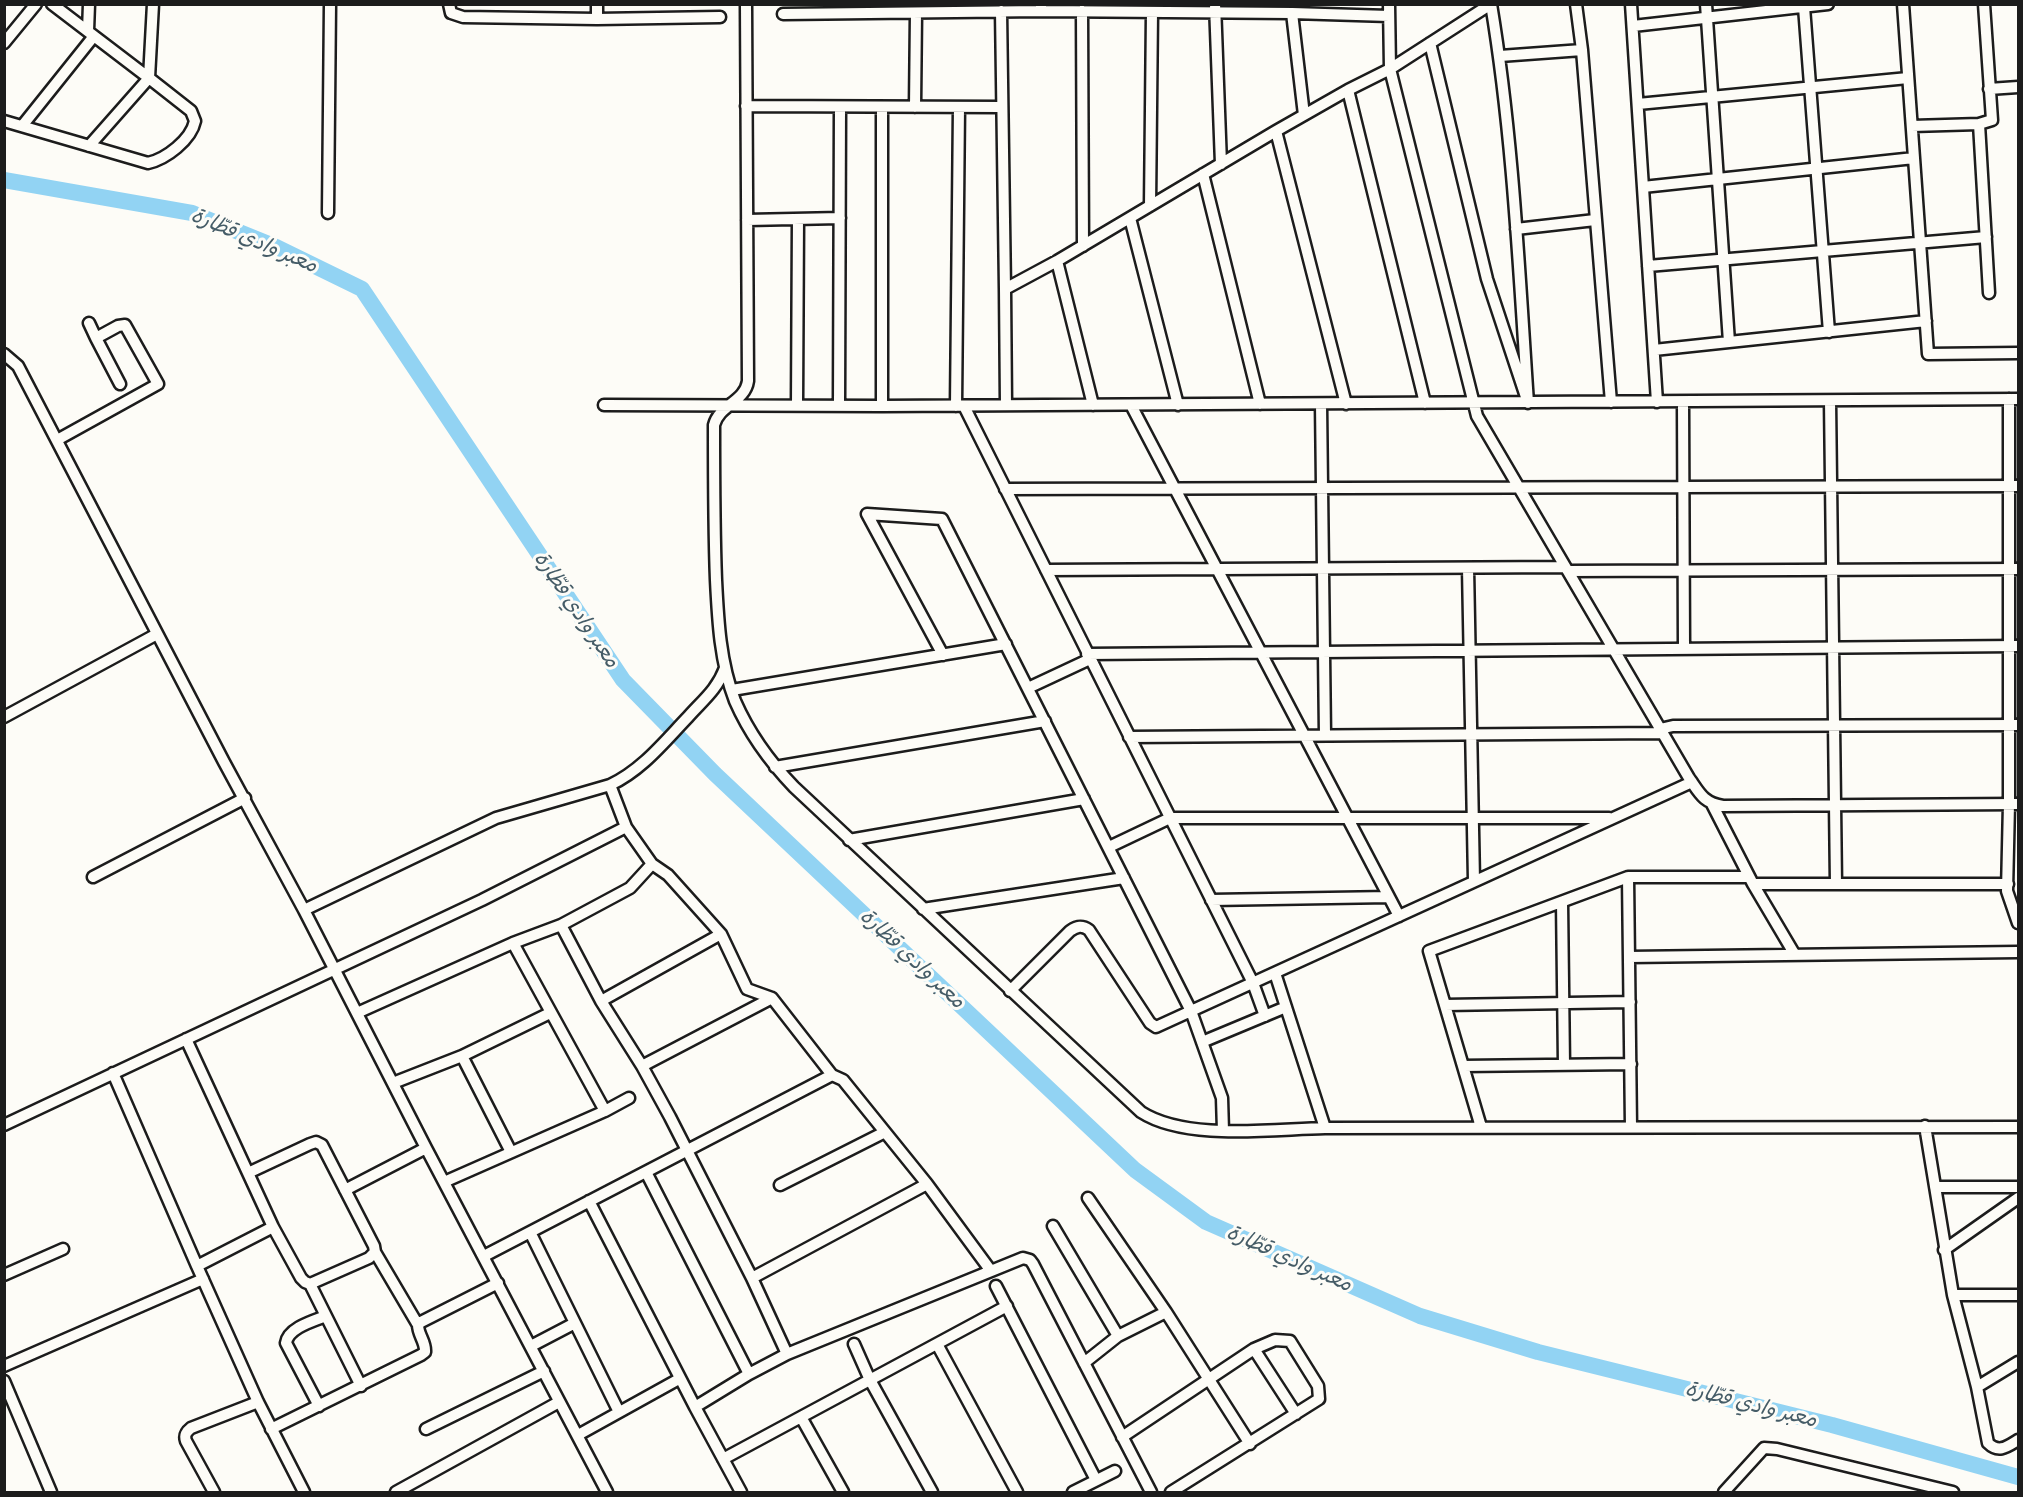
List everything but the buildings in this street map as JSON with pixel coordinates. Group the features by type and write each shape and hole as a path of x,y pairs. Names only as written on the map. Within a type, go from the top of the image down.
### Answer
{"street":[{"path":"4,43 36,4"},
{"path":"4,121 147,163 161,160 194,129 195,121 191,111 51,4"},
{"path":"22,126 91,34 89,4"},
{"path":"89,146 149,78 153,4"},
{"path":"328,213 330,4"},
{"path":"449,4 451,13 463,17 597,19 720,17"},
{"path":"597,4 597,19"},
{"path":"746,4 748,381 744,394 729,404 717,417 714,425 718,623 725,668 735,701 775,767 849,840 1141,1112 1151,1119 1173,1126 1223,1131 1481,1127 2019,1126"},
{"path":"1389,4 1390,69 1477,416 1661,731 1703,798 1712,804 1751,880 1795,955"},
{"path":"1005,289 1083,246 1304,115 1390,69 1491,4 1500,56 1516,228 1528,403"},
{"path":"1576,4 1582,50 1611,402"},
{"path":"1631,4 1657,402"},
{"path":"1706,4 1729,342"},
{"path":"1633,26 1828,4"},
{"path":"1903,4 1928,354 2019,353"},
{"path":"1912,126 1979,124 1992,120 1984,4"},
{"path":"1804,7 1829,332"},
{"path":"783,14 867,9 916,13 1041,8 1152,12 1215,8 1389,16"},
{"path":"1215,8 1221,164"},
{"path":"1001,11 1005,405"},
{"path":"1082,11 1083,246"},
{"path":"1150,206 1152,12"},
{"path":"915,107 916,13"},
{"path":"1292,13 1304,115"},
{"path":"1431,43 1487,279 1528,403"},
{"path":"1500,56 1582,50"},
{"path":"1638,104 1908,78"},
{"path":"1989,89 2019,87"},
{"path":"1348,90 1425,403"},
{"path":"746,106 1002,107"},
{"path":"839,405 840,107"},
{"path":"882,107 882,406"},
{"path":"959,107 960,406 1005,489 1212,900 1253,983 1265,1016"},
{"path":"1979,124 1989,293"},
{"path":"1276,131 1346,404"},
{"path":"1643,187 1914,158"},
{"path":"1203,174 1260,404"},
{"path":"747,220 840,218"},
{"path":"1130,218 1178,405"},
{"path":"798,219 798,405"},
{"path":"1516,228 1595,220"},
{"path":"1648,266 1986,237"},
{"path":"1057,261 1093,405"},
{"path":"1654,350 1926,321"},
{"path":"88,323 120,384"},
{"path":"57,440 158,384 125,324 96,338"},
{"path":"4,354 18,366 607,1492"},
{"path":"604,405 960,406 2014,399 2014,804 2011,888 2019,923"},
{"path":"1830,401 1836,884"},
{"path":"1683,402 1684,648"},
{"path":"1321,404 1324,735"},
{"path":"1131,405 1399,916"},
{"path":"1005,489 2014,486"},
{"path":"943,655 867,514 942,519 1191,1011 1222,1098 1223,1131"},
{"path":"1468,568 1473,734 1474,881"},
{"path":"1046,570 2014,569"},
{"path":"4,717 157,634"},
{"path":"732,690 1006,644"},
{"path":"1028,688 1088,656 1323,651 2014,646"},
{"path":"304,910 495,818 610,785 632,773 711,694 725,668"},
{"path":"711,694 735,701"},
{"path":"775,767 1044,721"},
{"path":"1129,737 1661,731 1673,726 2014,725"},
{"path":"1010,991 1070,931 1077,926 1084,927 1089,930 1150,1023 1156,1027 1692,782"},
{"path":"610,785 626,826 652,864 668,875 721,934 747,989 772,998 832,1075 843,1080 927,1184 991,1271"},
{"path":"93,877 245,798"},
{"path":"849,840 1084,799"},
{"path":"1712,804 2014,804"},
{"path":"1108,848 1170,818 1612,818"},
{"path":"4,1125 482,900 626,826"},
{"path":"357,1013 513,943 561,925 630,888 652,864"},
{"path":"1481,1127 1430,951 1628,877 2011,888"},
{"path":"1628,877 1631,1127"},
{"path":"923,909 1124,878"},
{"path":"1212,900 1389,897"},
{"path":"1562,902 1564,1065"},
{"path":"561,925 601,1001 642,1066 688,1151 752,1278 787,1354"},
{"path":"601,1001 721,934"},
{"path":"513,943 605,1111"},
{"path":"1629,957 2019,952"},
{"path":"1275,973 1324,1128"},
{"path":"642,1066 772,998"},
{"path":"1445,1005 1630,1002"},
{"path":"1202,1042 1286,1007"},
{"path":"393,1083 462,1056 550,1012"},
{"path":"186,1039 273,1227 301,1278 310,1284 361,1386"},
{"path":"462,1056 511,1152"},
{"path":"1463,1066 1630,1064"},
{"path":"113,1073 258,1402 304,1492"},
{"path":"484,1256 832,1075"},
{"path":"444,1182 605,1111 629,1098"},
{"path":"1925,1126 1944,1250 1988,1443 1996,1449 2001,1449 2019,1440"},
{"path":"780,1185 885,1132"},
{"path":"248,1173 316,1142 322,1144 375,1252 418,1325 425,1347 425,1352 271,1429"},
{"path":"345,1190 426,1148"},
{"path":"646,1172 749,1374"},
{"path":"752,1278 927,1184"},
{"path":"1935,1187 2019,1187"},
{"path":"1088,1197 1166,1312 1250,1444"},
{"path":"1944,1250 2019,1198"},
{"path":"589,1201 679,1379 741,1492"},
{"path":"2002,1211 2019,1211"},
{"path":"1053,1226 1118,1336"},
{"path":"197,1266 273,1227"},
{"path":"530,1232 619,1412"},
{"path":"4,1275 63,1249"},
{"path":"310,1284 369,1258 375,1252"},
{"path":"695,1407 787,1354 1023,1258 1030,1260 1151,1492"},
{"path":"4,1366 203,1279"},
{"path":"418,1325 498,1283"},
{"path":"996,1286 1096,1480"},
{"path":"1953,1295 2019,1295"},
{"path":"723,1458 1007,1306"},
{"path":"1084,1363 1118,1336 1166,1312"},
{"path":"319,1406 286,1343 291,1332 326,1316"},
{"path":"531,1346 575,1323"},
{"path":"1122,1437 1254,1349 1275,1340 1290,1341 1318,1386 1319,1399 1171,1492"},
{"path":"854,1344 870,1380 932,1492"},
{"path":"937,1344 1017,1492"},
{"path":"1254,1349 1296,1414"},
{"path":"1977,1387 2019,1362"},
{"path":"426,1429 544,1371"},
{"path":"578,1435 679,1379"},
{"path":"4,1381 51,1492"},
{"path":"214,1492 184,1436 186,1432 258,1402"},
{"path":"396,1492 559,1402"},
{"path":"801,1417 843,1492"},
{"path":"1724,1492 1764,1448 1777,1449 1953,1492"},
{"path":"1074,1492 1115,1471"}],"waterway":[{"name":"معبر وادي قطّارة","path":"4,180 192,213 276,247 362,289 623,680 715,774 1135,1170 1206,1222 1420,1316 1538,1352 1832,1425 2018,1477"}]}
